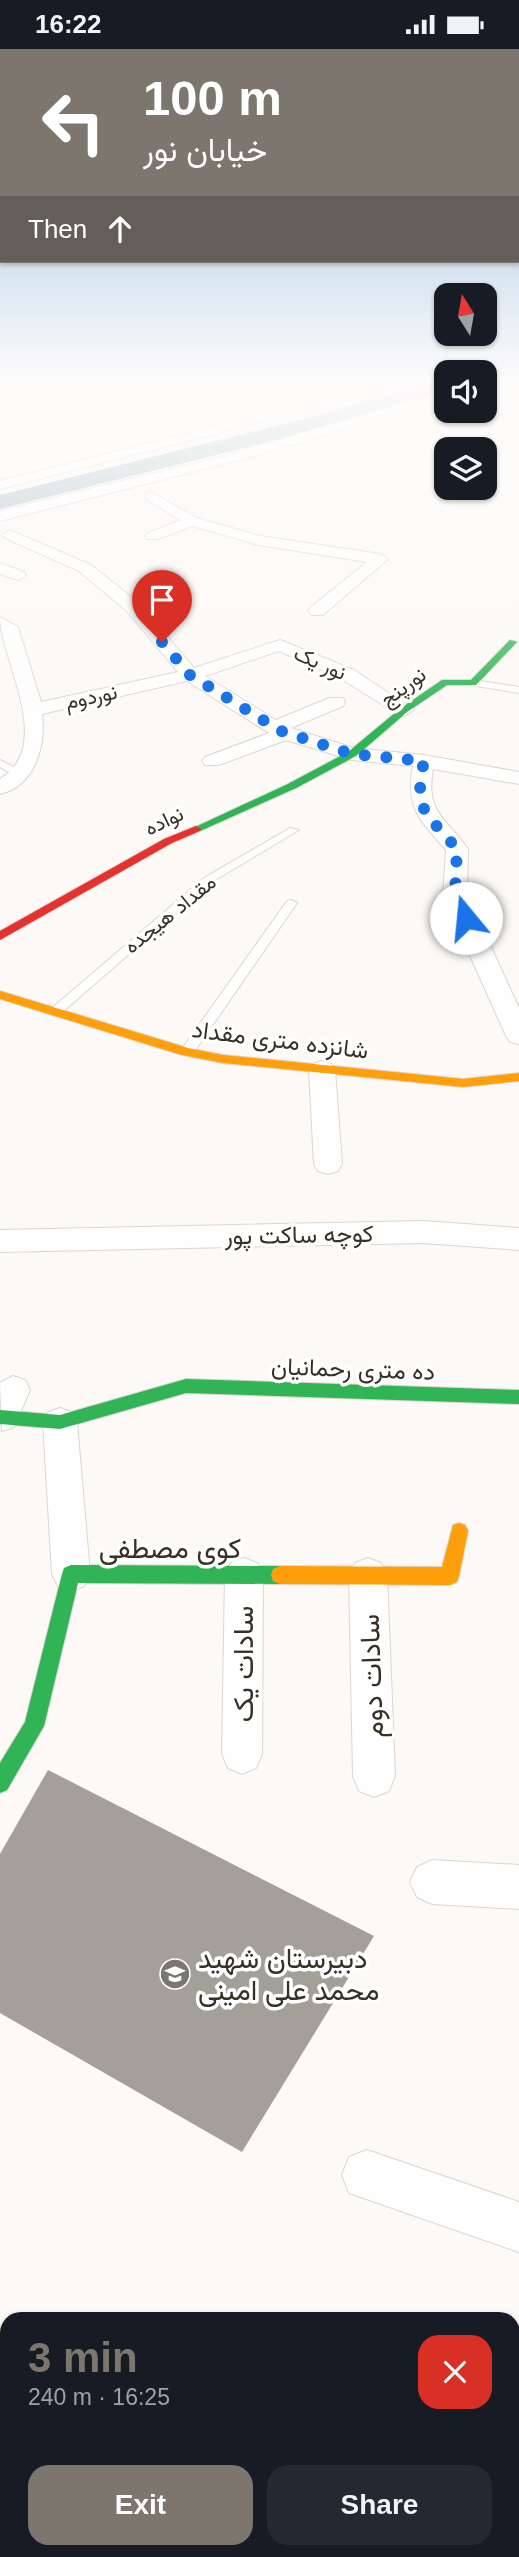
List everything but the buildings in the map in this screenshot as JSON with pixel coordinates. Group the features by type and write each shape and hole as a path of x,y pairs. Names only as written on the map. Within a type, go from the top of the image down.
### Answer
{"street":[{"path":"0,516 111,497"},
{"path":"156,497 192,520 259,540 380,559 317,611"},
{"path":"153,536 192,520"},
{"path":"5,537 36,527"},
{"path":"5,537 85,568 134,608 190,675 281,730 352,754 424,761 519,777"},
{"path":"322,565 340,553"},
{"path":"0,568 18,575"},
{"path":"0,622 9,627 33,710 34,744 20,774 0,788"},
{"path":"473,683 513,642"},
{"name":"نور یک","path":"190,675 281,645 347,674 404,710"},
{"name":"نوردوم","path":"33,710 190,675"},
{"name":"نورپنج","path":"352,754 404,710 444,683 473,683"},
{"path":"212,761 336,702"},
{"name":"نواده","path":"0,936 168,841 292,786 352,754"},
{"path":"424,761 418,788 421,806 457,849 455,895 519,1036"},
{"name":"شانزده متری مقداد","path":"0,995 187,1052 322,1070 463,1083 519,1077"},
{"path":"322,1070 328,1164"},
{"name":"کوچه ساکت پور","path":"0,1241 423,1232 519,1240"},
{"name":"ده متری رحمانیان","path":"60,1422 186,1386 519,1397"},
{"path":"5,1408 60,1422 71,1574"},
{"name":"کوی مصطفی","path":"0,1783 34,1726 71,1574 450,1576 459,1531"},
{"name":"سادات یک","path":"242,1754 244,1575"},
{"name":"سادات دوم","path":"368,1575 374,1776"},
{"path":"432,1882 519,1887"},
{"path":"367,2175 519,2227"}],"lane":[{"path":"473,683 519,690"},
{"path":"0,763 20,774"},
{"name":"مقداد هیجده","path":"55,1012 208,880 294,830"},
{"path":"187,1052 291,903"}],"waterway":[{"path":"0,502 20,497"}],"traffic: fast":[{"path":"196,829 292,786 352,754 404,710 445,682 473,683 513,642"},
{"path":"0,1417 60,1422 186,1386 519,1397"},
{"path":"0,1783 34,1726 71,1574 280,1575"}],"traffic: slow":[{"path":"0,995 187,1052 223,1059 463,1083 519,1077"},
{"path":"280,1575 450,1576 459,1531"}],"traffic: jam":[{"path":"0,936 168,841 196,829"}],"place":[{"name":"دبیرستان شهید محمد علی امینی","path":"175,1974"}],"route":[{"path":"162,642 190,675 281,731 352,754 424,761 418,788 421,806 457,849 455,895 466,918"}]}
